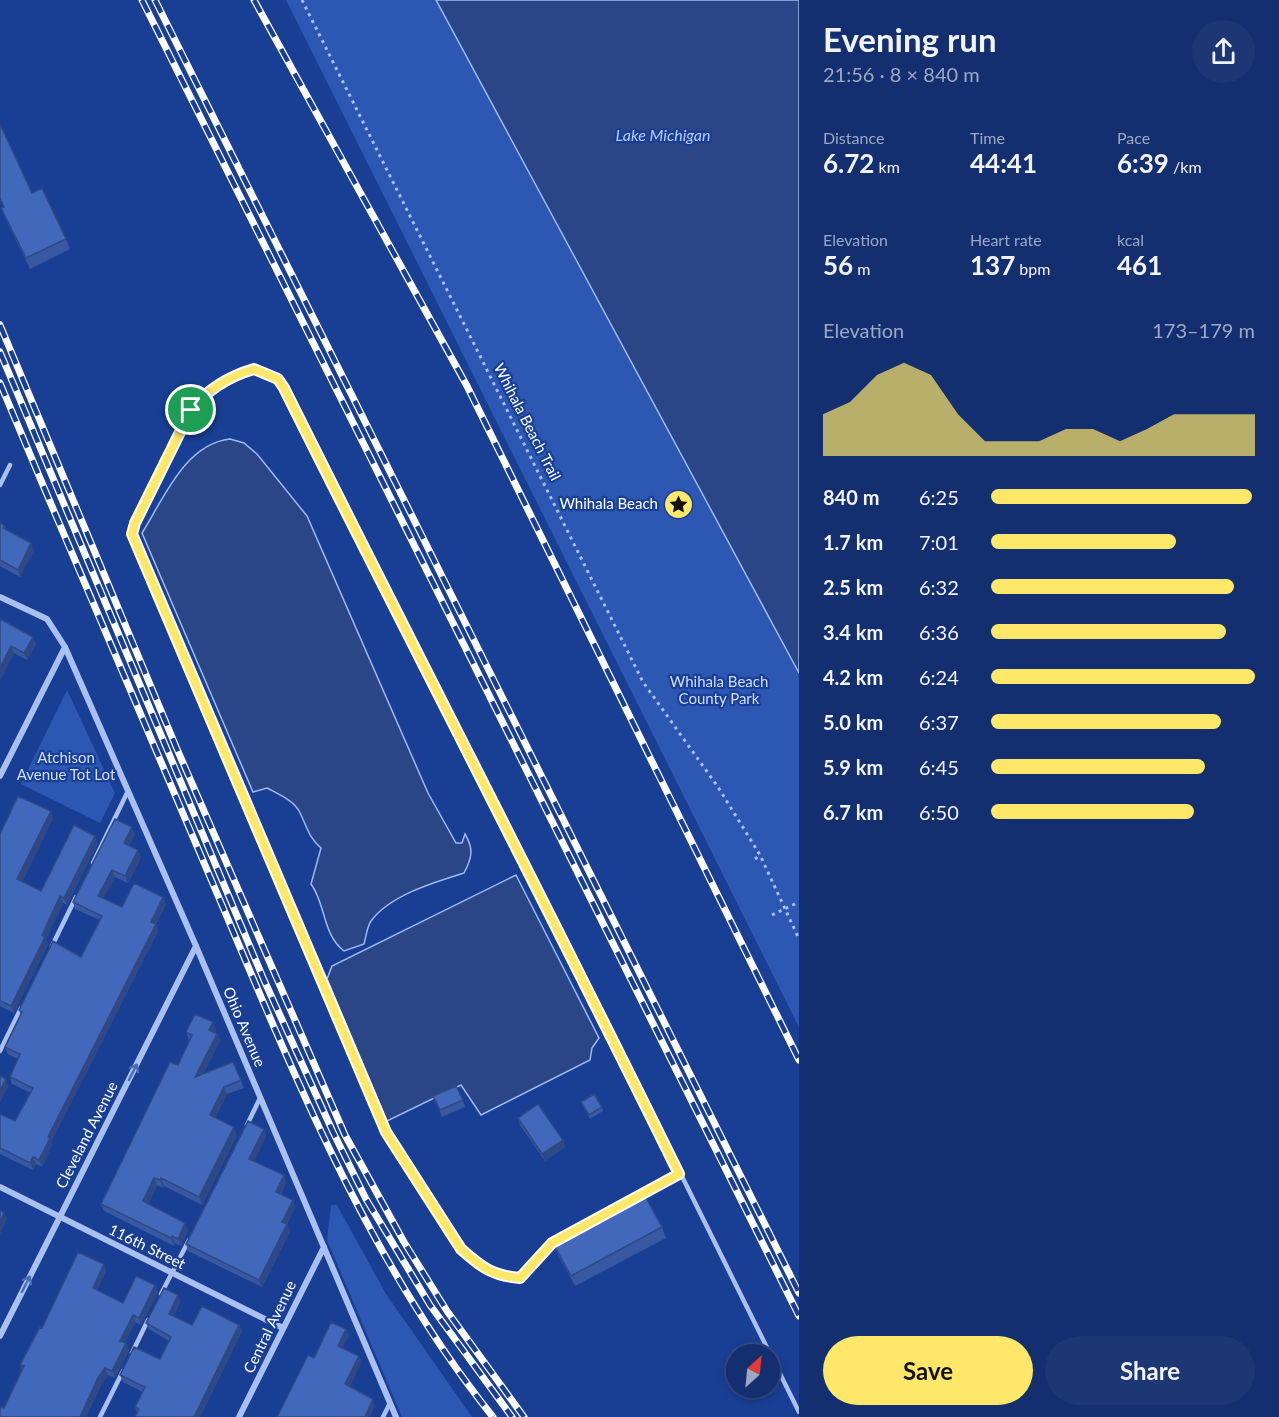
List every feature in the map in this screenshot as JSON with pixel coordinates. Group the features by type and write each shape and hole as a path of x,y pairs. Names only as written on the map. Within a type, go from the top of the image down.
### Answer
{"street":[{"name":"Ohio Avenue","path":"0,597 47,619 65,647 261,1097 396,1417"},
{"path":"0,776 65,647"},
{"name":"Cleveland Avenue","path":"0,1336 196,946"},
{"name":"116th Street","path":"0,1187 283,1328"},
{"name":"Central Avenue","path":"239,1417 324,1247"}],"lane":[{"path":"679,1174 552,1243 520,1278 500,1276 478,1264 461,1249 386,1132 132,534 135,523 191,410 200,398 236,374 254,369 278,379 284,388 799,1412"},
{"path":"0,485 10,465"},
{"path":"87,874 128,791"},
{"path":"46,957 77,895"},
{"path":"0,1051 26,999"},
{"path":"245,1128 261,1097"},
{"path":"158,1301 193,1231"},
{"path":"100,1417 153,1311"},
{"path":"383,1417 390,1403"}],"path":[{"name":"Whihala Beach Trail","path":"302,0 644,682 718,787 760,855 799,939"},
{"path":"756,859 760,855"},
{"path":"772,915 799,902"}],"green space":[{"name":"Whihala Beach County Park","path":"286,0 436,0 799,673 799,1027"},
{"name":"Atchison Avenue Tot Lot","path":"67,690 115,793 100,823 21,784"},
{"path":"331,1205 337,1205 386,1294 472,1417 402,1417 327,1240"}],"water":[{"name":"Lake Michigan","path":"436,0 799,0 799,673"},
{"path":"230,439 244,443 257,454 307,516 428,793 456,843 462,843 465,834 470,844 469,863 464,873 414,891 389,904 371,921 364,944 344,951 328,928 311,884 321,848 310,835 299,811 293,804 267,788 253,792 142,533 177,475 188,462 200,451 214,443"},
{"path":"516,875 599,1038 592,1048 590,1060 481,1115 461,1085 387,1121 327,979 332,966"}],"building":[{"path":"0,124 32,193 42,188 66,239 26,258 1,208 4,207 0,198"},
{"path":"0,523 4,525 3,528 31,543 18,570 0,560"},
{"path":"0,619 33,637 24,653 11,646 0,668"},
{"path":"18,796 51,811 17,879 41,891 74,825 95,836 64,898 60,896 42,935 45,937 11,1006 0,1001 0,834"},
{"path":"115,819 132,827 124,843 138,850 125,876 112,870 98,896 122,907 134,883 163,897 151,922 156,924 48,1137 50,1138 39,1160 33,1157 30,1163 0,1148 0,1114 15,1121 33,1088 10,1077 20,1054 5,1047 22,1012 19,1010 53,941 81,957 102,916 73,902"},
{"path":"195,1014 213,1022 209,1030 217,1034 195,1077 233,1062 241,1080 224,1087 210,1115 234,1127 199,1197 161,1178 160,1180 154,1178 143,1201 185,1223 178,1239 172,1236 171,1238 101,1204 170,1062 178,1065 192,1035 186,1032"},
{"path":"0,1076 6,1079 0,1090"},
{"path":"456,1086 463,1100 440,1110 433,1096"},
{"path":"594,1094 602,1107 589,1115 581,1102"},
{"path":"538,1104 563,1140 542,1154 518,1118"},
{"path":"248,1121 264,1129 249,1159 284,1175 276,1192 293,1200 282,1222 287,1224 259,1280 186,1244"},
{"path":"644,1194 662,1227 571,1276 553,1243"},
{"path":"0,1210 4,1213 0,1222"},
{"path":"78,1252 104,1264 93,1288 123,1303 136,1276 155,1285 139,1318 133,1315 120,1341 126,1343 112,1371 105,1368 98,1378 80,1417 0,1417 0,1409 2,1406 4,1408 24,1366 20,1365 40,1327 42,1328"},
{"path":"164,1288 178,1295 169,1314 192,1325 202,1306 239,1325 194,1417 135,1417 139,1409 135,1407 145,1387 120,1375 134,1347 160,1359 171,1337 146,1323"},
{"path":"331,1322 346,1329 338,1346 359,1356 345,1384 373,1399 365,1417 277,1417 308,1355 314,1358"}],"railway":[{"path":"142,0 799,1316"},
{"path":"155,0 799,1293"},
{"path":"254,0 467,386 799,1060"},
{"path":"0,325 177,749 345,1135 404,1242 447,1311 524,1417"},
{"path":"0,352 264,980 333,1132 366,1199 430,1305 512,1417"},
{"path":"0,383 277,1034 338,1167 409,1296 449,1358 493,1417"}],"place":[{"name":"Whihala Beach","path":"679,504"}],"route":[{"path":"254,369 278,379 284,388 679,1174 552,1243 520,1278 500,1276 478,1264 461,1249 386,1132 132,534 135,523 191,410 200,398 236,374 254,369"}]}
